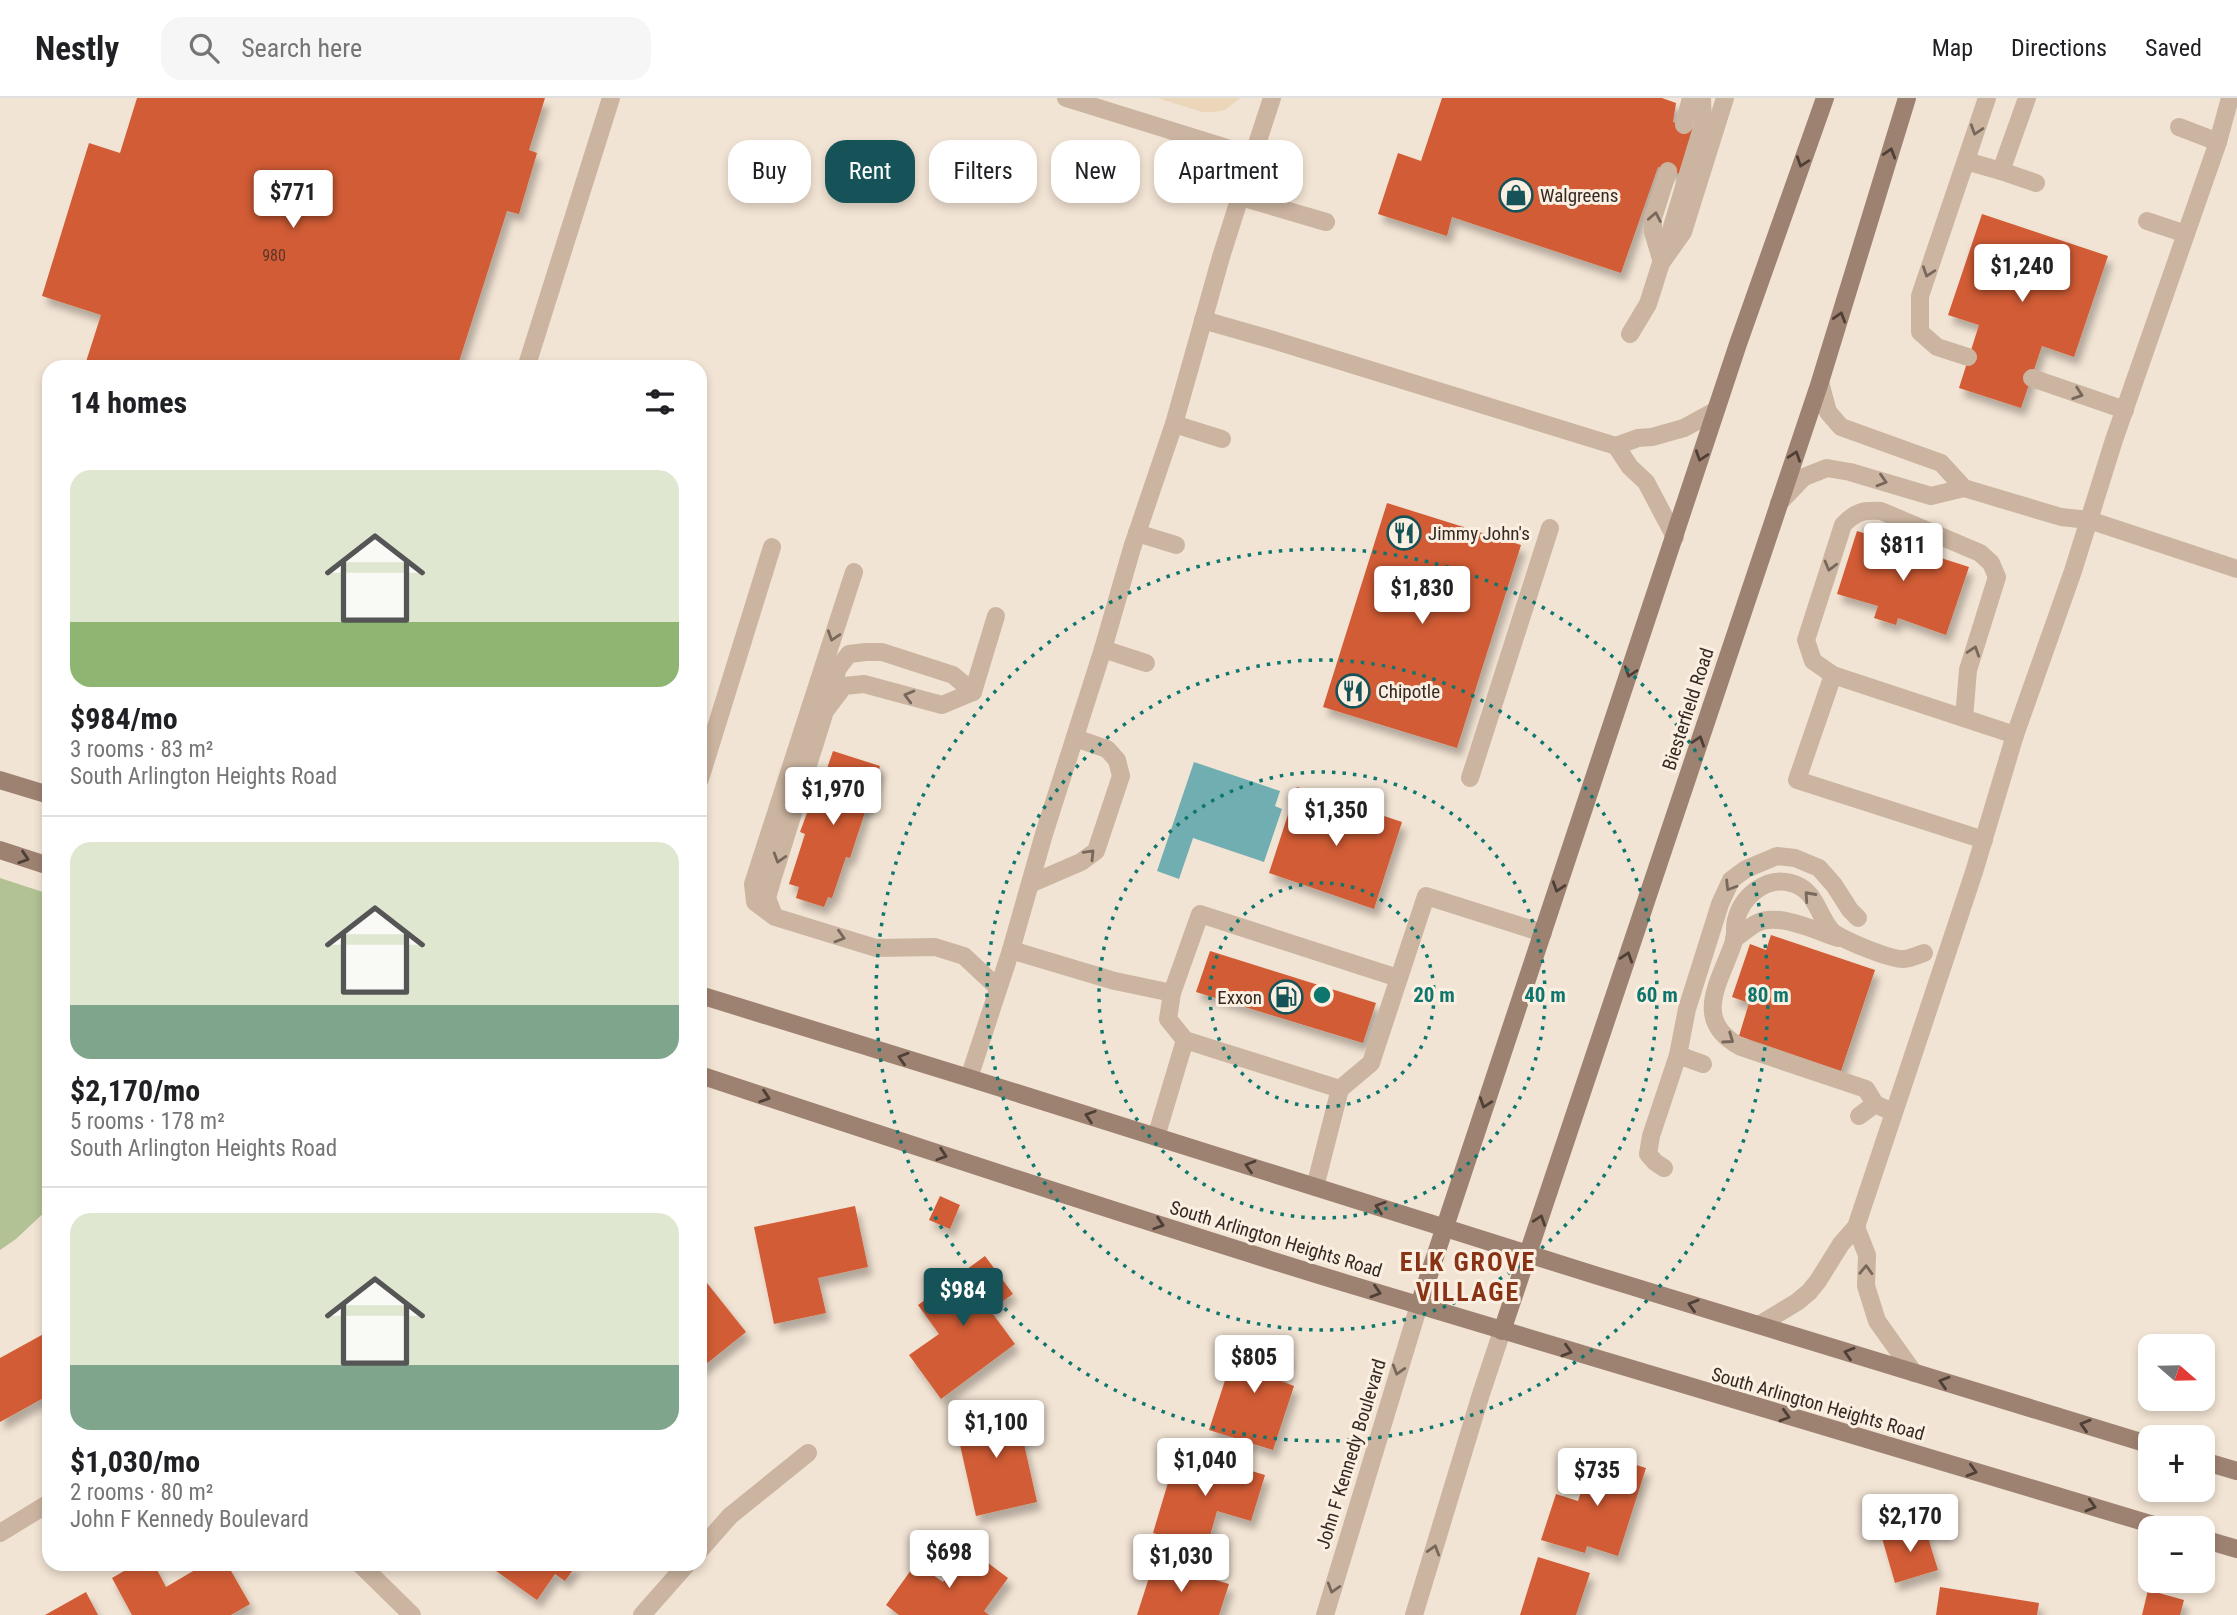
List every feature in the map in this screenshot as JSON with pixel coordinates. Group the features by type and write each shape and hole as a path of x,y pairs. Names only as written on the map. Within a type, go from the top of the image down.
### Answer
{"main road":[{"path":"1419,1305 1716,411 1825,98"},
{"name":"Biesterfield Road","path":"1502,1331 1820,382 1907,98"},
{"path":"0,780 42,793"},
{"path":"0,850 42,864"},
{"path":"707,997 2138,1441"},
{"name":"South Arlington Heights Road","path":"707,1077 890,1138 1502,1331 2138,1520"},
{"path":"2215,1465 2237,1471"},
{"path":"2215,1543 2237,1549"}],"street":[{"path":"529,360 611,98"},
{"path":"1066,98 1201,140"},
{"path":"1258,140 1272,98"},
{"path":"1684,125 1691,98"},
{"path":"1630,334 1648,304 1661,263 1703,124 1702,98"},
{"path":"1661,263 1683,232 1724,98"},
{"path":"1968,357 1937,347 1920,332 1920,296 1987,98"},
{"path":"2001,171 2027,98"},
{"path":"1759,1325 1809,1292 1841,1244 1856,1227 1984,841 2015,735 2218,142 2230,98"},
{"path":"2179,127 2218,142"},
{"path":"1966,161 2036,183"},
{"path":"1661,263 1653,232 1653,218 1668,171"},
{"path":"969,1077 1011,950 1137,533 1174,424 1239,203"},
{"path":"1261,203 1326,222"},
{"path":"2147,221 2186,234"},
{"path":"1203,320 1616,446 1638,438 1684,428 1716,411"},
{"path":"2032,378 2125,410"},
{"path":"1820,382 1828,412 1841,426 1941,463 1964,488"},
{"path":"1174,424 1222,439"},
{"path":"1616,446 1630,467 1646,482 1675,537"},
{"path":"1779,503 1804,477 1826,468 1850,472 1931,496 1964,488 2061,517 2089,520 2237,569"},
{"path":"1965,718 1968,670 1997,577 1991,563 1980,553 1881,511 1864,510 1853,514 1843,525 1806,640 1813,661 1833,675 2015,735"},
{"path":"1470,778 1550,528"},
{"path":"1137,533 1176,545"},
{"path":"707,756 772,547"},
{"path":"854,572 753,884 755,902 775,917 876,948 935,947 964,956 998,988"},
{"path":"973,692 996,616"},
{"path":"1103,649 1146,663"},
{"path":"775,917 767,898 838,668 849,654 882,652 953,675 973,692"},
{"path":"1833,675 1797,780 1984,841"},
{"path":"825,711 844,686 864,684 942,705 973,692"},
{"path":"1030,884 1081,862 1096,851 1121,776 1117,760 1107,749 1075,738"},
{"path":"1664,1168 1648,1154 1649,1145 1678,1055 1687,1009 1720,904 1731,880 1746,869 1777,856 1795,858 1819,868 1858,918"},
{"path":"1841,939 1830,930 1819,908 1803,888 1779,881 1766,884 1752,892 1742,905 1736,921 1734,939 1723,967 1712,1010 1717,1030 1741,1047 1866,1089 1875,1104 1894,1112"},
{"path":"1315,1187 1340,1089 1371,1063 1426,896 1543,933"},
{"path":"1340,1089 1185,1040 1168,1019 1172,993 1200,914 1398,978"},
{"path":"1734,939 1758,922 1772,920 1791,922 1903,960 1918,947 1944,960"},
{"path":"1011,950 1115,981 1172,993"},
{"path":"1156,1137 1185,1040"},
{"path":"1678,1055 1703,1064"},
{"path":"1859,1116 1875,1104"},
{"path":"1856,1227 1867,1255 1866,1286 1877,1321 1914,1373"},
{"name":"John F Kennedy Boulevard","path":"1325,1615 1419,1305"},
{"path":"1414,1615 1480,1394 1502,1331"},
{"path":"707,1542 730,1516 808,1453"},
{"path":"0,1533 42,1507"},
{"path":"367,1571 412,1615"},
{"path":"642,1615 681,1571"}],"green space":[{"path":"0,878 42,892 42,1215 0,1250"}],"shaded area":[{"path":"1158,98 1240,98 1225,110 1202,112"}],"water":[{"path":"1194,762 1280,791 1275,806 1282,809 1264,862 1193,838 1179,879 1157,871"}],"building":[{"path":"137,98 545,98 529,150 537,153 519,214 507,211 460,360 87,360 101,315 42,296 89,143 120,153"},
{"name":"Walgreens","path":"1442,98 1662,98 1676,103 1673,122 1700,130 1686,176 1658,167 1621,273 1452,217 1447,236 1378,214 1398,153 1421,161"},
{"path":"1982,214 2108,256 2074,357 2042,346 2021,408 1959,388 1979,325 1948,315"},
{"path":"1387,503 1521,545 1457,748 1323,707"},
{"path":"1857,531 1969,567 1946,635 1898,618 1896,625 1874,618 1878,606 1837,594"},
{"path":"833,751 880,766 850,858 846,857 832,898 828,897 824,907 796,898 799,887 789,884 805,834 800,832 810,805 814,806"},
{"path":"1297,787 1402,822 1374,909 1269,873"},
{"path":"1771,935 1875,970 1841,1071 1739,1036 1749,1003 1732,997 1750,944 1766,950"},
{"name":"Exxon","path":"1210,951 1376,1003 1363,1043 1196,992"},
{"path":"940,1196 960,1205 950,1229 929,1220"},
{"path":"855,1206 868,1267 818,1278 826,1313 774,1324 754,1227"},
{"path":"985,1256 1013,1294 990,1310 1015,1344 941,1399 909,1355 939,1334 918,1305"},
{"path":"707,1283 746,1332 707,1363"},
{"path":"42,1335 42,1399 0,1422 0,1358"},
{"path":"1239,1337 1289,1354 1281,1381 1294,1386 1273,1450 1209,1430"},
{"path":"1015,1404 1037,1502 976,1516 954,1418"},
{"path":"1178,1449 1265,1475 1251,1521 1217,1511 1206,1550 1153,1533"},
{"path":"1594,1452 1646,1468 1618,1556 1587,1546 1585,1553 1541,1540 1556,1494 1578,1501"},
{"path":"1924,1525 1938,1570 1895,1583 1882,1538"},
{"path":"968,1548 1008,1578 984,1611 989,1615 899,1615 886,1605 916,1563 943,1582"},
{"path":"1538,1557 1590,1573 1576,1615 1520,1615"},
{"path":"1154,1562 1229,1584 1219,1615 1137,1615"},
{"path":"124,1571 158,1571 166,1587 193,1571 231,1571 250,1604 231,1615 132,1615 112,1578"},
{"path":"496,1571 572,1571 565,1581 555,1574 537,1600"},
{"path":"1940,1587 2039,1603 2037,1615 1936,1615"},
{"path":"86,1592 98,1615 45,1615"},
{"path":"2147,1593 2159,1593 2184,1600 2180,1615 2142,1615"}],"place":[{"name":"Walgreens","path":"1516,195"},
{"name":"Jimmy John's","path":"1404,533"},
{"name":"Chipotle","path":"1353,691"},
{"name":"Exxon","path":"1286,997"}],"district":[{"name":"ELK GROVE VILLAGE","path":"1468,1277"}]}
